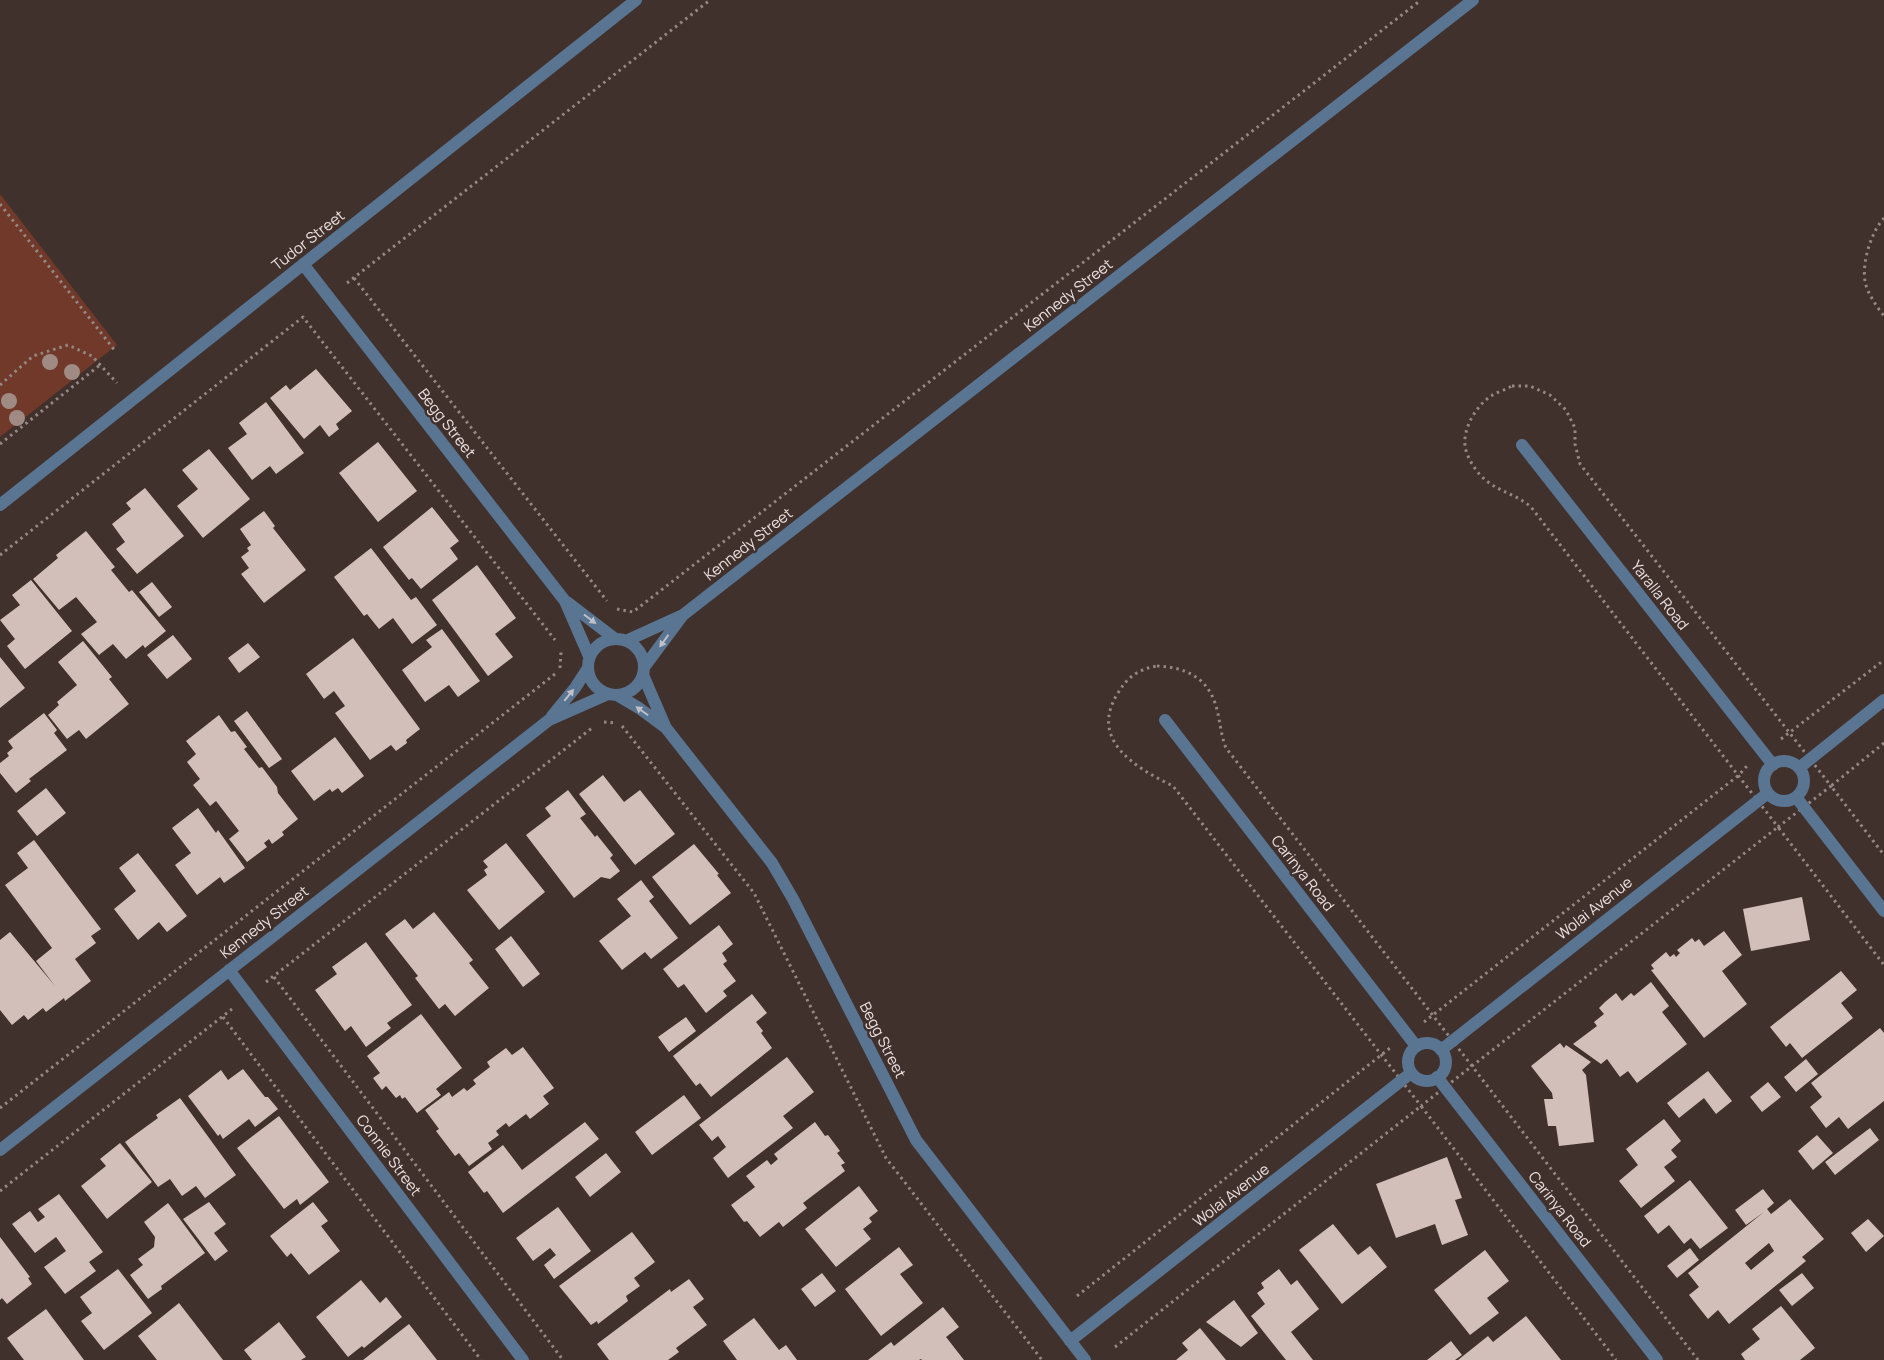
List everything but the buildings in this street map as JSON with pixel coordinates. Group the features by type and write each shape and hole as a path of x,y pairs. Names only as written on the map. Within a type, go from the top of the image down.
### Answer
{"street":[{"name":"Tudor Street","path":"0,505 636,0"},
{"name":"Kennedy Street","path":"628,640 683,615 1473,0"},
{"name":"Begg Street","path":"303,264 565,601 614,638"},
{"name":"Yaralla Road","path":"1522,445 1773,765"},
{"name":"Begg Street","path":"565,601 588,662"},
{"name":"Kennedy Street","path":"644,671 683,615"},
{"path":"614,638 628,640 640,651 644,658 644,671 640,683 626,694 612,695 600,690 589,676 588,662 599,644 614,638"},
{"name":"Kennedy Street","path":"0,1150 548,720 575,688 588,662"},
{"name":"Begg Street","path":"644,671 666,728"},
{"name":"Begg Street","path":"612,695 639,708 666,728 777,870 910,1128 924,1151 1085,1360"},
{"name":"Kennedy Street","path":"548,720 612,695"},
{"path":"1799,768 1884,700"},
{"name":"Carinya Road","path":"1164,720 1416,1046"},
{"path":"1778,762 1790,762 1799,768 1804,780 1801,792 1796,797 1785,801 1778,800 1768,793 1764,781 1765,775 1773,765 1778,762"},
{"name":"Wolai Avenue","path":"1441,1050 1768,793"},
{"path":"1796,797 1884,911"},
{"name":"Connie Street","path":"229,970 523,1360"},
{"path":"1432,1044 1441,1050 1445,1062 1444,1068 1432,1080 1421,1080 1412,1073 1408,1062 1411,1050 1416,1046 1432,1044"},
{"name":"Wolai Avenue","path":"1070,1341 1412,1073"},
{"name":"Carinya Road","path":"1437,1077 1657,1360"}],"path":[{"path":"0,554 710,0"},
{"path":"354,278 612,609 633,612 1421,0"},
{"path":"0,204 116,352"},
{"path":"1884,218 1867,248 1865,281 1877,307 1884,316"},
{"path":"303,317 556,640"},
{"path":"0,386 33,356 68,345 92,356 132,400"},
{"path":"0,444 100,365"},
{"path":"0,1108 560,670 562,648"},
{"path":"1077,1296 1739,775 1762,751 1790,734 1884,660"},
{"path":"600,721 621,724 754,893 886,1158 1042,1360"},
{"path":"0,1191 593,727"},
{"path":"1884,743 1831,786 1884,855"},
{"path":"1698,1360 1472,1066 1778,827 1884,964"},
{"path":"274,977 563,1360"},
{"path":"222,1017 480,1360"},
{"path":"1115,1347 1420,1106 1616,1360"}],"shaded area":[{"path":"0,194 117,345 0,437"}]}
